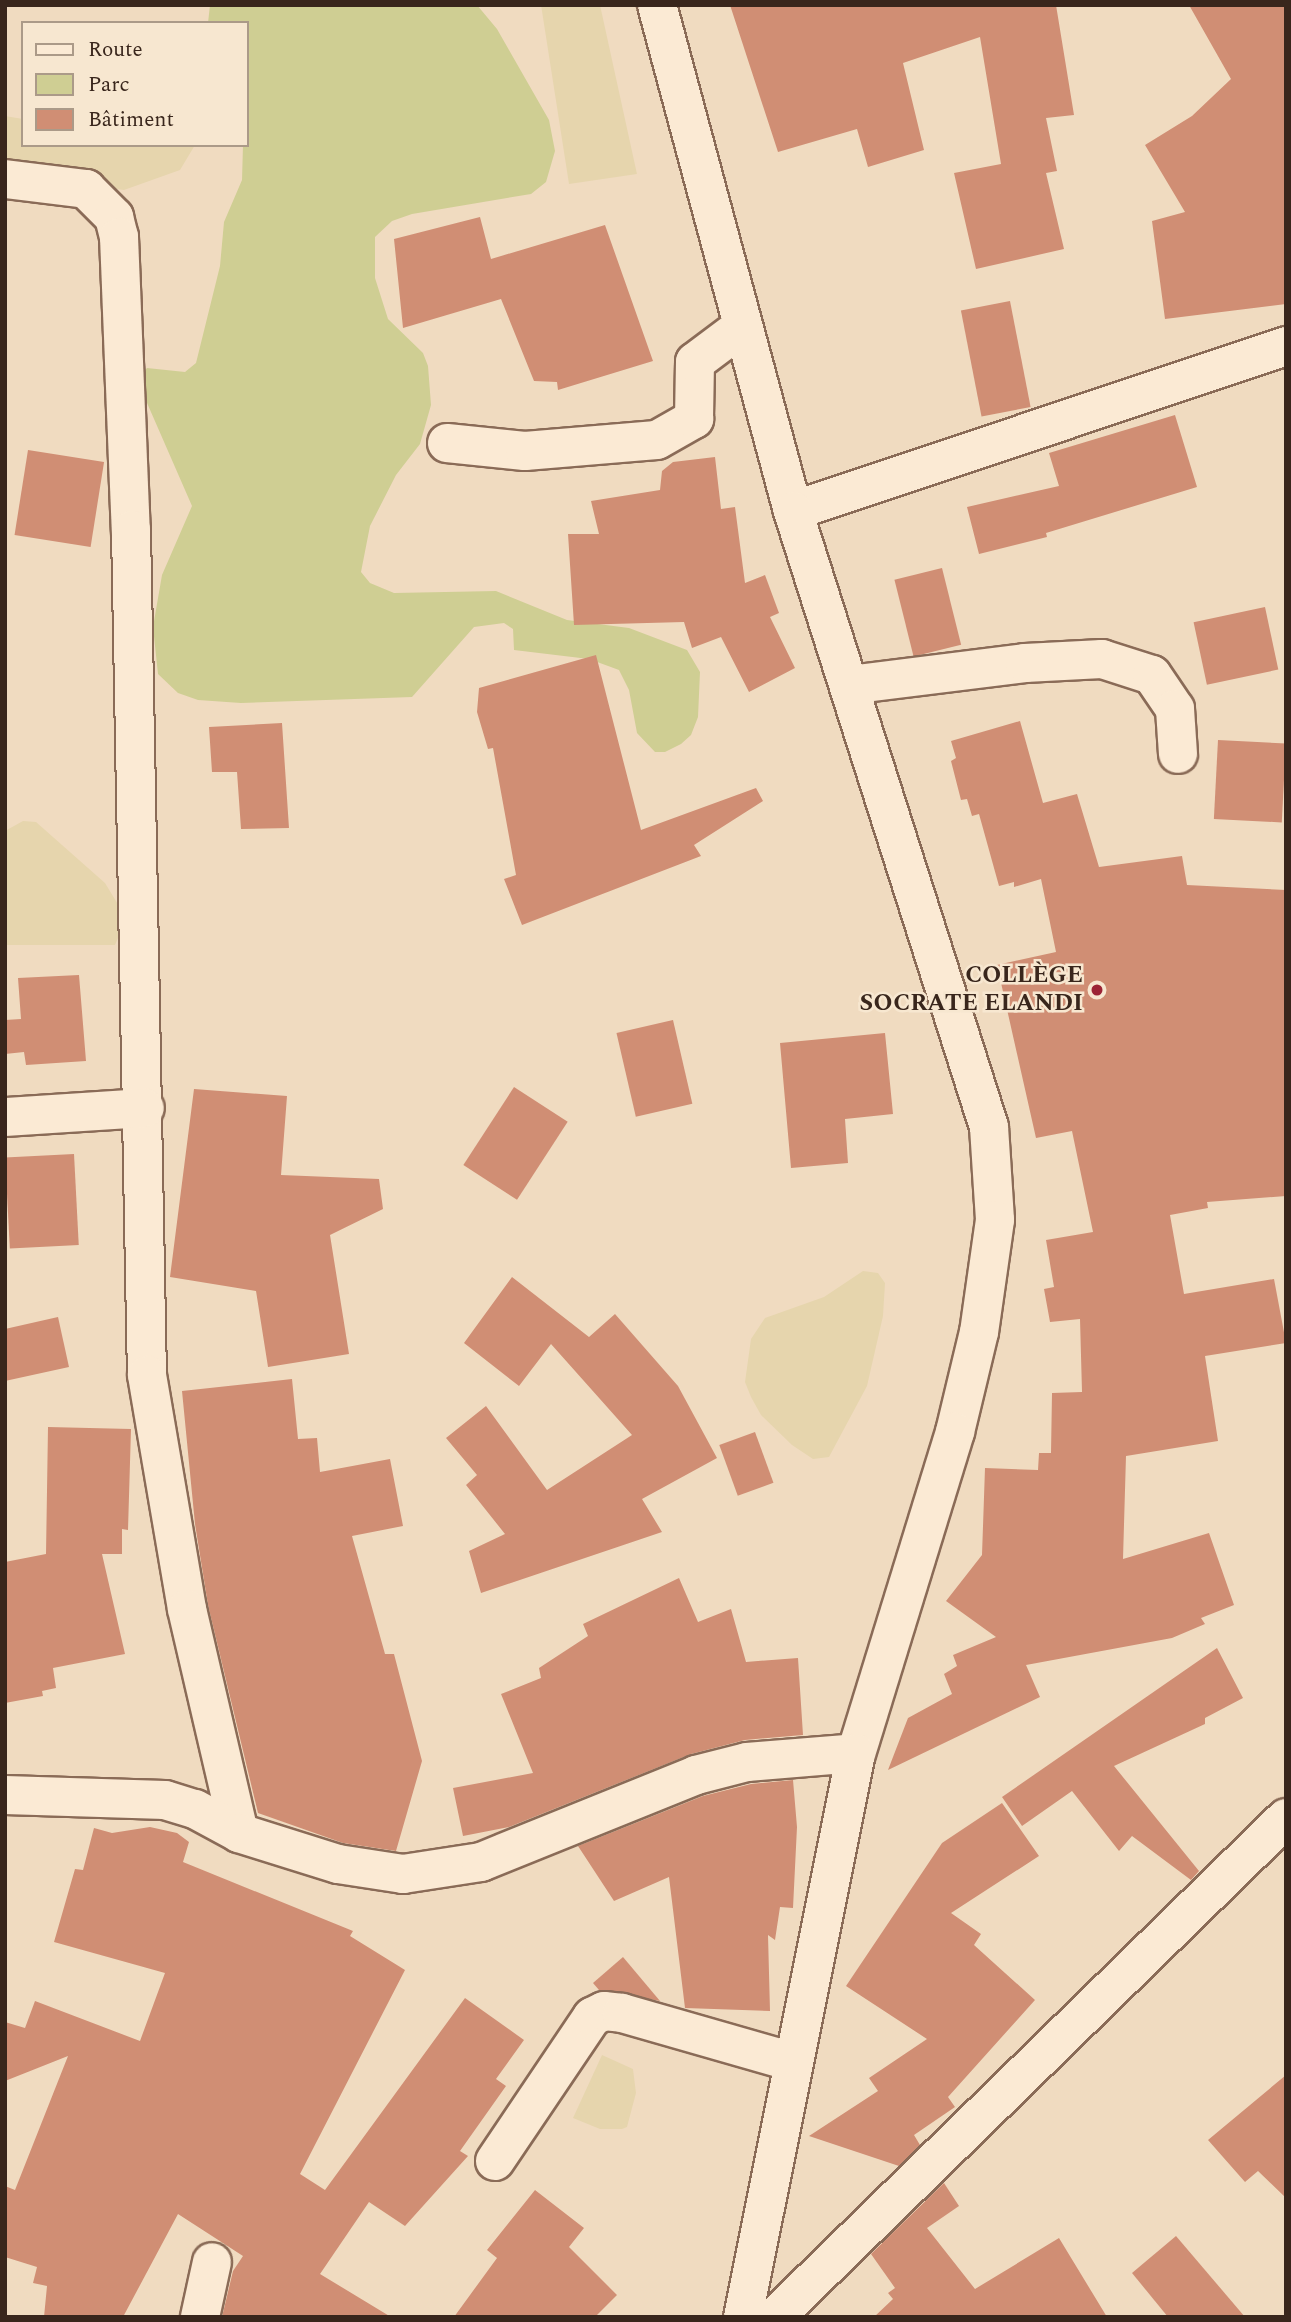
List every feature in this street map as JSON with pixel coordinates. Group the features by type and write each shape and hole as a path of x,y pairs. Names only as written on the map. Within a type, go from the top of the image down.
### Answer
{"street":[{"path":"657,5 793,511 989,1127 995,1220 979,1332 955,1432 856,1753 743,2317"},
{"path":"5,179 86,189 114,217 119,237 145,1108 146,1375 187,1609 239,1833"},
{"path":"447,443 525,451 657,440 694,419 695,362 743,326"},
{"path":"793,511 1286,346"},
{"path":"849,685 1025,663 1102,659 1152,675 1175,709 1178,754"},
{"path":"5,1117 145,1108"},
{"path":"5,1795 165,1800 195,1809 239,1833 338,1864 403,1874 481,1861 696,1775 747,1762 856,1753"},
{"path":"775,2317 1286,1818"},
{"path":"495,2161 592,2017 604,2011 622,2012 793,2062"},
{"path":"200,2317 212,2262"}],"shaded area":[{"path":"541,5 600,5 637,174 569,184"},
{"path":"5,116 21,119 21,147 194,147 180,170 124,190 94,186 5,190"},
{"path":"23,821 36,822 105,883 119,906 121,931 115,945 5,945 5,831"},
{"path":"863,1271 878,1273 885,1283 883,1316 867,1386 829,1457 813,1459 792,1445 761,1415 751,1397 745,1382 751,1339 765,1318 824,1297"},
{"path":"602,2055 633,2069 636,2093 627,2127 622,2129 600,2129 573,2118"}],"green space":[{"path":"210,5 477,5 497,29 549,120 555,151 546,182 531,194 412,214 392,221 375,237 375,278 388,319 423,353 428,366 431,405 420,444 396,475 370,526 361,572 370,583 394,593 496,591 567,620 629,628 687,650 700,672 698,717 691,735 681,744 665,752 655,752 637,733 629,690 619,670 589,659 514,650 513,629 504,623 474,627 412,697 241,703 198,700 178,693 158,674 153,627 162,575 192,506 137,380 147,368 185,372 196,363 220,266 224,222 242,180 243,147 248,147 248,21 208,21"}],"building":[{"path":"730,5 1056,5 1074,115 1046,118 1057,171 1046,173 1064,249 976,269 954,173 1001,164 980,37 903,63 924,150 868,167 857,129 778,152"},
{"path":"1189,5 1286,5 1286,304 1165,319 1152,221 1185,212 1145,145 1192,116 1231,79"},
{"path":"480,217 491,259 605,225 653,361 558,390 557,382 534,381 501,299 403,328 394,239"},
{"path":"1010,301 1031,407 982,417 961,311"},
{"path":"1175,415 1197,487 1046,533 1047,537 979,554 967,507 1059,486 1049,453"},
{"path":"28,450 104,462 91,547 15,535"},
{"path":"715,457 721,509 735,507 745,583 765,575 779,613 770,617 795,668 749,692 721,637 692,648 684,622 574,625 568,534 599,534 591,501 660,490 662,471 673,462"},
{"path":"942,568 961,645 914,657 894,580"},
{"path":"1265,607 1278,670 1207,685 1194,622"},
{"path":"596,655 641,830 756,788 763,801 694,845 701,856 522,925 504,879 516,875 493,748 488,749 477,712 479,688"},
{"path":"1020,721 1043,803 1077,794 1099,867 1182,856 1187,885 1286,890 1286,1196 1207,1202 1208,1208 1170,1215 1184,1294 1274,1279 1286,1343 1205,1356 1218,1441 1126,1456 1123,1559 1209,1533 1234,1605 1201,1618 1205,1624 1172,1638 1026,1665 1040,1697 888,1770 908,1718 952,1694 944,1674 957,1666 953,1655 996,1637 946,1601 982,1555 985,1468 1038,1470 1039,1453 1051,1453 1052,1393 1082,1392 1080,1319 1050,1322 1044,1289 1054,1287 1046,1240 1093,1232 1072,1131 1036,1138 997,965 1056,952 1041,879 1014,887 1014,882 999,886 979,814 972,816 967,799 961,800 951,761 956,758 951,741"},
{"path":"282,723 289,828 241,829 237,772 212,772 209,727"},
{"path":"1218,740 1286,744 1282,822 1214,819"},
{"path":"79,975 86,1061 26,1065 24,1052 5,1054 5,1020 21,1019 18,978"},
{"path":"673,1020 692,1104 636,1117 616,1033"},
{"path":"885,1033 893,1114 845,1119 848,1163 791,1168 780,1043"},
{"path":"514,1087 568,1122 517,1200 463,1165"},
{"path":"194,1089 287,1096 281,1175 379,1179 383,1209 330,1235 349,1354 268,1367 256,1291 170,1277"},
{"path":"74,1154 79,1245 10,1248 5,1158"},
{"path":"512,1277 589,1337 615,1314 678,1386 717,1458 642,1499 662,1532 481,1593 469,1551 505,1534 466,1485 477,1475 446,1438 486,1406 547,1490 632,1435 551,1344 519,1386 464,1343"},
{"path":"58,1317 69,1367 5,1381 5,1329"},
{"path":"292,1379 298,1439 317,1438 320,1472 390,1459 403,1526 352,1536 385,1654 394,1654 422,1761 396,1851 343,1843 258,1813 208,1605 195,1524 182,1391"},
{"path":"48,1427 131,1429 128,1530 122,1529 122,1554 102,1554 125,1654 53,1668 56,1688 42,1691 43,1696 5,1703 5,1562 46,1554"},
{"path":"755,1432 773,1483 738,1496 719,1445"},
{"path":"679,1578 698,1622 731,1609 746,1662 798,1658 803,1735 745,1740 691,1754 509,1827 463,1836 453,1788 533,1773 501,1694 541,1678 539,1668 588,1636 583,1624"},
{"path":"1217,1648 1243,1698 1205,1718 1205,1724 1114,1766 1199,1871 1191,1880 1132,1836 1119,1851 1072,1791 1022,1826 1002,1797"},
{"path":"793,1780 797,1827 793,1908 780,1907 775,1940 768,1935 770,2011 685,2008 669,1877 614,1901 578,1846 703,1796 751,1784"},
{"path":"1002,1803 1039,1856 951,1913 981,1934 974,1945 1035,2000 948,2097 955,2107 914,2135 920,2145 899,2166 809,2136 878,2091 869,2078 927,2039 846,1986 942,1843"},
{"path":"150,1827 177,1833 189,1842 183,1862 353,1931 350,1936 405,1970 300,2174 325,2190 465,1998 524,2040 496,2079 506,2086 460,2151 468,2156 405,2226 369,2202 320,2274 391,2317 222,2317 233,2271 243,2256 178,2214 123,2317 44,2317 47,2286 33,2283 37,2267 5,2257 5,2186 15,2190 68,2056 5,2081 5,2022 25,2028 35,2001 140,2041 165,1973 54,1942 75,1869 83,1870 94,1828 112,1833"},
{"path":"623,1957 660,2001 599,1990 593,1983"},
{"path":"1286,2075 1286,2198 1258,2171 1245,2182 1208,2140"},
{"path":"944,2183 959,2206 927,2228 975,2289 1059,2238 1107,2317 874,2317 893,2299 888,2293 895,2288 871,2254"},
{"path":"535,2190 584,2228 569,2247 617,2295 595,2317 454,2317 497,2258 487,2250"},
{"path":"1176,2236 1245,2317 1168,2317 1132,2273"}],"place":[{"name":"COLLÈGE SOCRATE ELANDI","path":"1097,990"}]}
